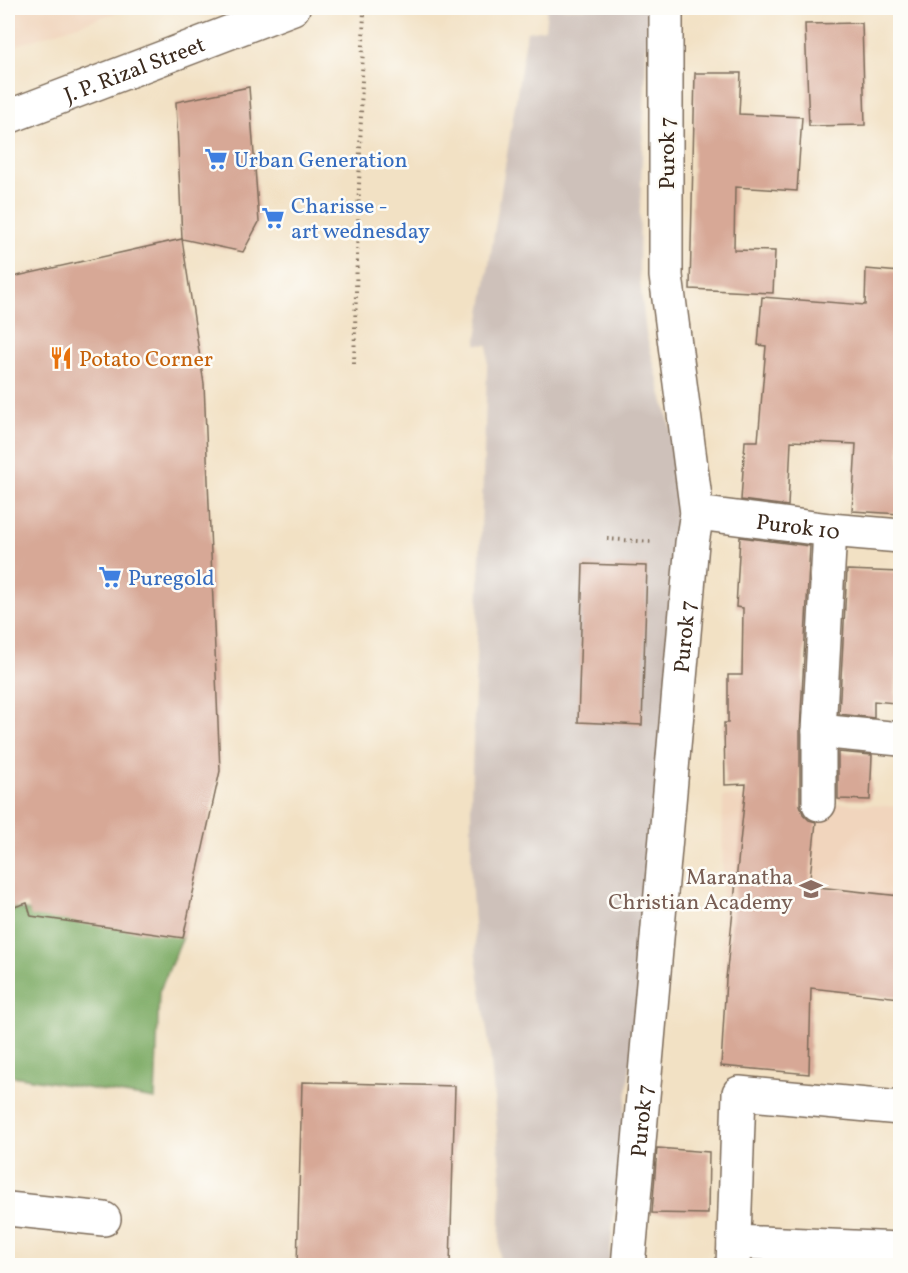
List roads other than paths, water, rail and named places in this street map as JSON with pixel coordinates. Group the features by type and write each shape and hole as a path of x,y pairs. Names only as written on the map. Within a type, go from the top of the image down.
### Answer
{"street":[{"name":"J. P. Rizal Street","path":"8,117 293,8"},
{"name":"Purok 7","path":"628,1266 691,555 697,513 666,276 666,8"},
{"name":"Purok 10","path":"697,513 830,530 900,536"},
{"path":"819,804 819,731 830,530"},
{"path":"819,731 900,739"},
{"path":"900,1108 739,1093 733,1254 900,1249"},
{"path":"8,1209 104,1219"}],"place":[{"name":"Urban Generation","path":"216,159"},
{"name":"Charisse - art wednesday","path":"273,218"},
{"name":"Potato Corner","path":"61,358"},
{"name":"Puregold","path":"110,577"},
{"name":"Maranatha Christian Academy","path":"811,889"}]}
